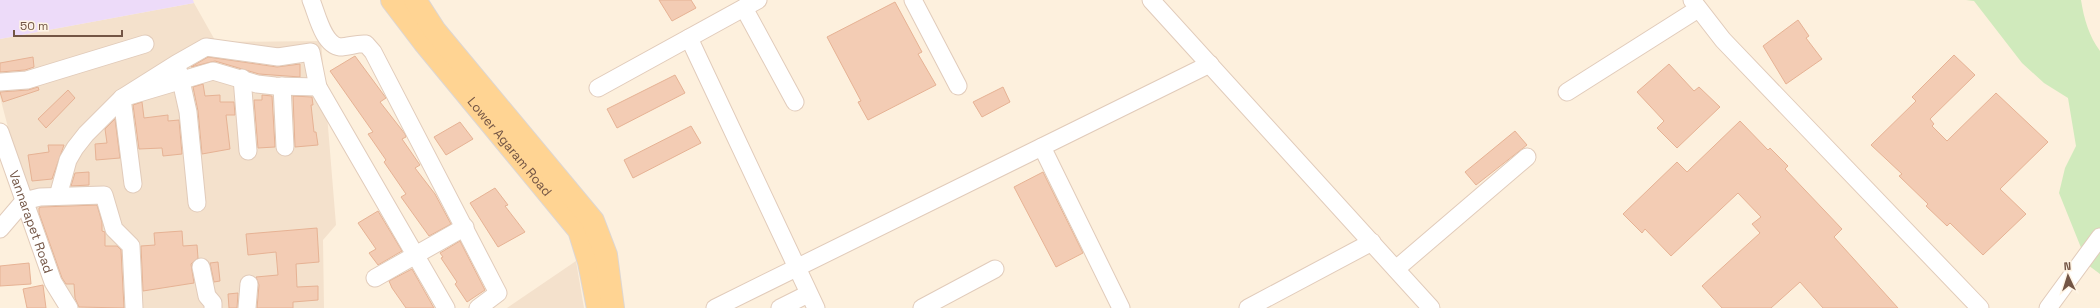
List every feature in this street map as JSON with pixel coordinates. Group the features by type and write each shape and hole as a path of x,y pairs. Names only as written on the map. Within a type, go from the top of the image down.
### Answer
{"main road":[{"name":"Lower Agaram Road","path":"392,0 424,42 579,230 589,262 598,308"},
{"name":"Lower Agaram Road","path":"415,0 434,31 593,221 606,255 613,308"}],"street":[{"path":"311,0 326,36 334,45 342,47 366,44 373,52 498,293 478,308"},
{"path":"913,0 958,86"},
{"path":"1152,0 1431,308"},
{"path":"598,88 751,4 795,102"},
{"path":"1567,92 1695,4 1723,40 1980,308"},
{"path":"689,38 812,301 780,308"},
{"path":"0,82 27,80 145,44"},
{"path":"58,196 68,160 75,148 100,118 122,98 176,64 206,48 278,57 311,52 318,87 446,308"},
{"path":"176,64 183,82 188,112 197,203"},
{"path":"715,308 1210,64"},
{"path":"122,98 183,82 214,71 242,78 257,84 318,87"},
{"path":"242,78 248,151"},
{"path":"282,86 285,147"},
{"path":"122,98 133,184"},
{"name":"Vannarapet Road","path":"0,132 5,161 24,201 53,282 69,308"},
{"path":"1042,147 1121,308"},
{"path":"1396,269 1527,157"},
{"path":"0,229 24,201 40,197 104,195 114,229 131,246 134,308"},
{"path":"374,278 416,256 465,227"},
{"path":"2048,308 2100,237"},
{"path":"1248,308 1372,242"},
{"path":"201,267 207,296 212,303 213,308"},
{"path":"922,308 995,269"},
{"path":"247,308 249,284"}],"shaded area":[{"path":"0,0 193,0 194,3 0,39"},
{"path":"194,3 216,42 321,41 336,225 323,240 324,308 77,308 60,286 15,154 0,97 0,39"},
{"path":"576,261 584,308 507,308"}],"green space":[{"path":"1966,0 2081,0 2088,27 2100,51 2100,274 2088,265 2059,193 2065,168 2076,146 2068,98 2044,83 2022,63 1974,1"}],"building":[{"path":"659,0 691,0 696,8 672,21"},
{"path":"895,2 922,52 918,54 936,85 868,120 858,102 861,101 827,37"},
{"path":"1798,20 1809,36 1806,38 1822,59 1786,84 1763,46"},
{"path":"1954,55 1975,75 1930,119 1934,124 1932,126 1947,141 1996,93 2048,142 2000,189 2026,214 1983,255 1950,223 1947,226 1926,206 1928,204 1899,176 1902,174 1871,145 1916,101 1912,97"},
{"path":"355,56 386,98 380,102 405,134 406,137 402,139 420,165 415,168 435,194 451,224 429,236 401,197 406,194 384,162 386,160 368,134 373,132 330,71"},
{"path":"33,57 34,67 25,70 0,72 0,63"},
{"path":"208,57 277,67 300,64 300,77 259,74 215,61 191,67"},
{"path":"1669,64 1694,91 1699,87 1720,107 1677,148 1657,128 1664,121 1637,92"},
{"path":"675,75 685,93 617,128 607,109"},
{"path":"203,84 205,96 220,95 220,102 234,102 235,115 226,115 230,149 202,154 198,111 193,87"},
{"path":"38,87 39,90 3,102 0,92 28,90"},
{"path":"1003,87 1010,102 982,117 973,102"},
{"path":"68,90 75,98 46,128 38,119"},
{"path":"262,95 272,96 275,147 258,148 254,100 262,100"},
{"path":"293,96 312,97 313,105 311,105 314,132 316,132 318,145 295,147"},
{"path":"142,102 144,118 168,115 168,121 179,120 182,154 163,156 162,148 139,149 133,105"},
{"path":"115,119 120,158 96,160 95,144 107,143 105,129"},
{"path":"1740,121 1768,150 1770,148 1788,166 1785,169 1842,229 1834,237 1898,308 1823,308 1800,282 1771,308 1722,308 1702,286 1760,233 1752,224 1761,217 1738,193 1671,256 1645,229 1642,233 1623,214 1677,162 1687,172"},
{"path":"460,122 473,139 446,155 434,137"},
{"path":"691,126 701,143 633,178 624,160"},
{"path":"1515,131 1527,145 1476,185 1465,172"},
{"path":"48,145 64,145 52,179 32,181 28,155 49,152"},
{"path":"89,172 89,185 71,186 75,173"},
{"path":"1043,172 1083,253 1056,267 1014,187"},
{"path":"495,188 508,205 505,206 525,232 498,247 470,203"},
{"path":"97,205 102,222 102,231 105,232 105,246 117,246 121,250 124,308 79,307 75,298 74,284 66,284 62,278 39,213 39,208 41,207"},
{"path":"378,211 402,251 378,265 369,253 376,249 358,223"},
{"path":"317,228 319,262 296,264 297,287 318,286 318,300 293,302 293,308 257,308 259,285 256,277 278,275 276,252 248,255 246,234"},
{"path":"182,231 183,246 197,245 198,258 191,264 194,283 143,291 141,246 155,245 154,233"},
{"path":"460,241 485,290 467,302 455,284 457,282 441,258 443,257 440,253"},
{"path":"218,262 220,281 214,282 210,263"},
{"path":"29,263 31,284 0,286 0,266"},
{"path":"412,269 434,308 406,308 392,288 389,281"},
{"path":"43,285 46,308 27,308 23,289"},
{"path":"238,293 237,308 229,308 228,294"}]}
